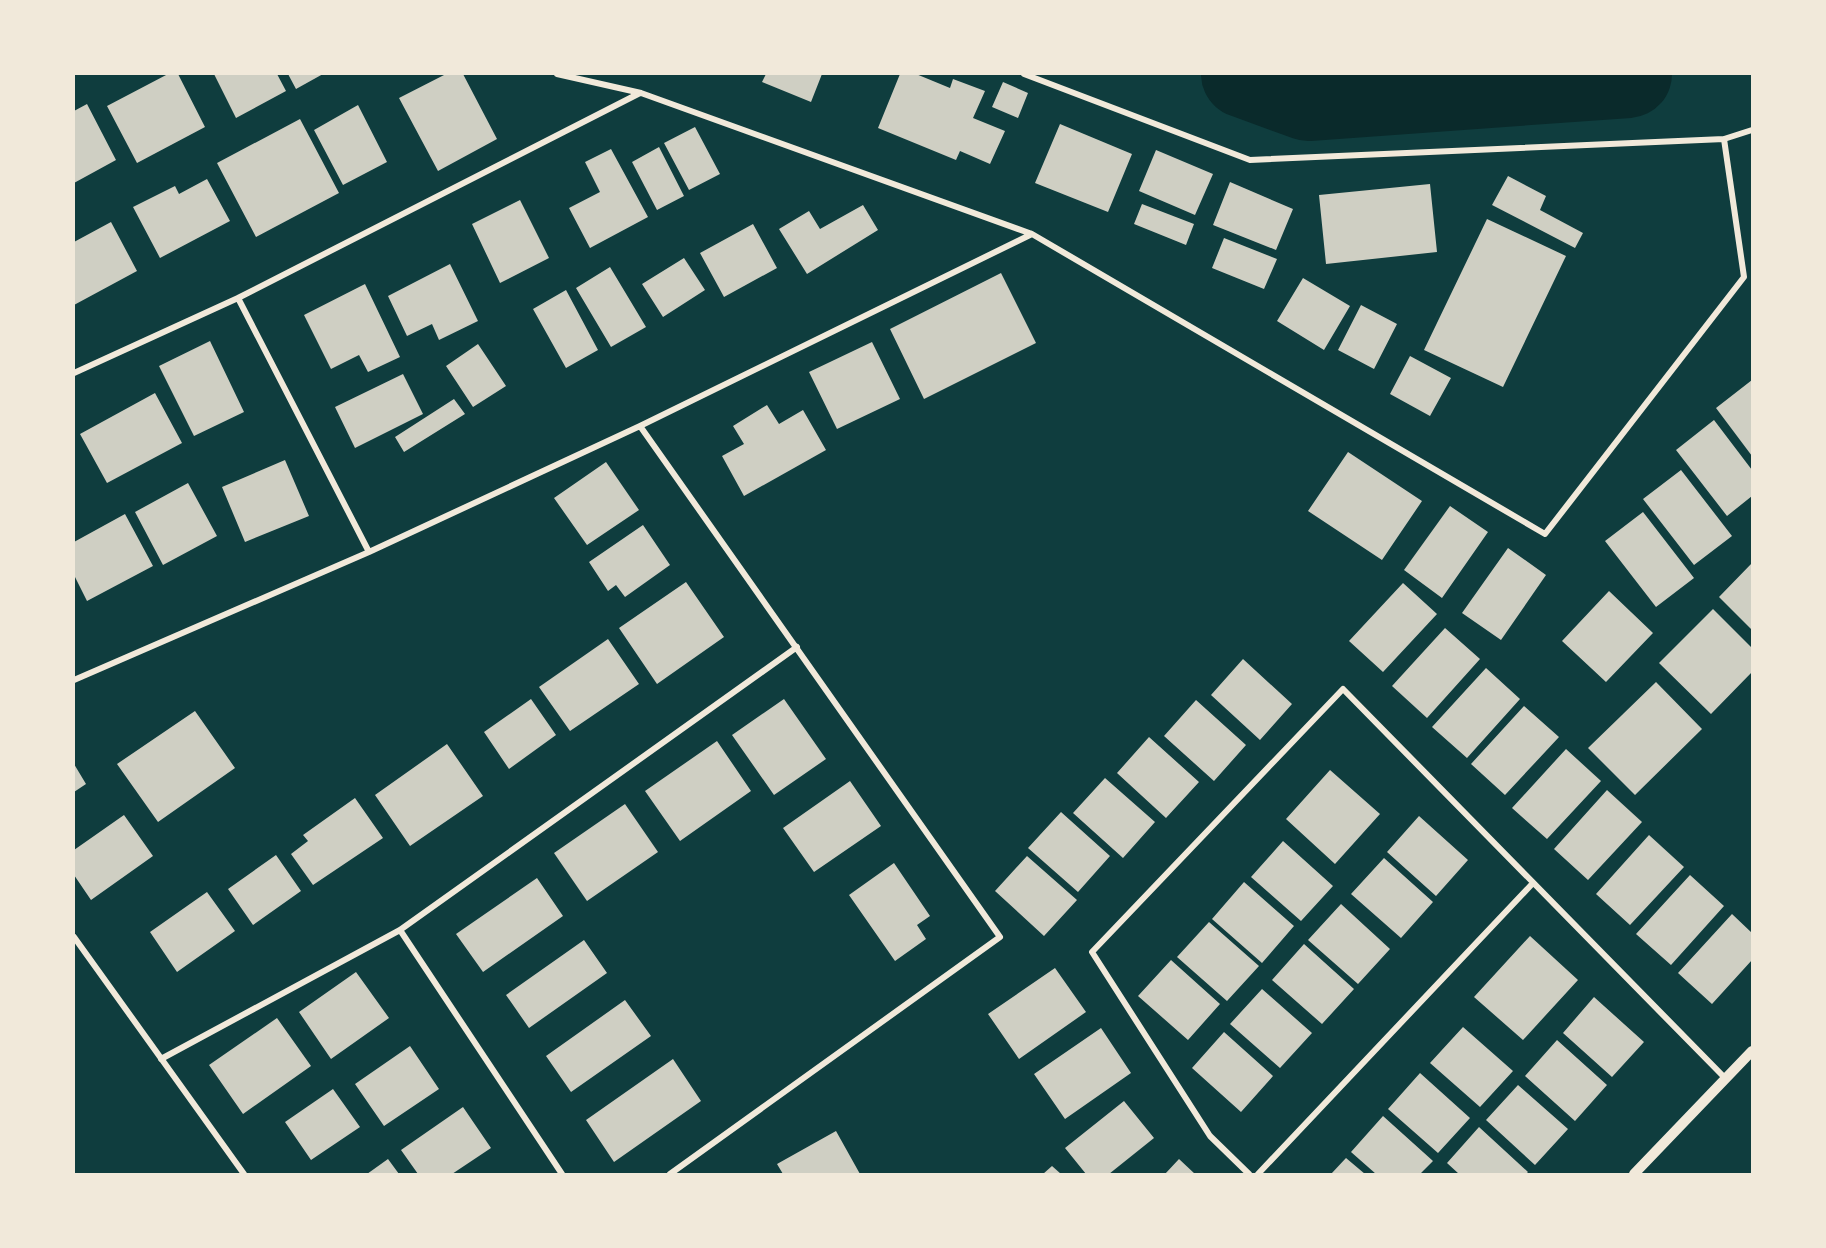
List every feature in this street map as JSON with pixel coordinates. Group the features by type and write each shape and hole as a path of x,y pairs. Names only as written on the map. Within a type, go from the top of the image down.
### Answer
{"street":[{"path":"556,74 641,93 1032,234 1545,534 1744,277 1724,139"},
{"path":"1024,74 1250,160 1724,139 1752,130"},
{"path":"74,373 238,298 641,93"},
{"path":"74,680 369,552 640,426 1032,234"},
{"path":"238,298 369,552"},
{"path":"640,426 1000,937 670,1174"},
{"path":"161,1059 400,930 797,647"},
{"path":"1248,1174 1210,1136 1092,952 1342,688 1726,1079"},
{"path":"1258,1174 1533,883"},
{"path":"400,930 562,1174"},
{"path":"74,938 244,1174"},
{"path":"1634,1174 1752,1050"}],"building":[{"path":"168,74 178,74 205,127 137,163 107,106"},
{"path":"214,74 277,74 286,91 236,118"},
{"path":"288,74 323,74 296,89"},
{"path":"446,74 463,74 497,139 438,171 399,98"},
{"path":"766,74 822,74 811,102 762,82"},
{"path":"900,74 916,74 950,88 953,79 985,91 973,118 1005,131 990,164 960,151 956,160 878,128"},
{"path":"1003,82 1028,93 1018,118 992,107"},
{"path":"87,104 116,160 74,183 74,111"},
{"path":"358,105 387,162 343,185 314,130"},
{"path":"300,119 339,193 256,237 217,163"},
{"path":"1060,124 1132,154 1108,212 1035,183"},
{"path":"695,127 720,174 689,190 664,143"},
{"path":"659,147 684,196 657,210 632,162"},
{"path":"611,149 648,217 590,248 569,208 600,192 585,162"},
{"path":"1156,150 1213,174 1195,215 1139,191"},
{"path":"1508,176 1546,196 1540,210 1583,233 1575,248 1492,205"},
{"path":"207,179 230,221 160,258 133,207 175,186 179,194"},
{"path":"1230,182 1293,209 1276,250 1213,225"},
{"path":"1430,184 1437,252 1326,264 1319,195"},
{"path":"520,200 549,258 500,283 472,224"},
{"path":"1142,204 1194,224 1186,245 1134,224"},
{"path":"863,205 878,230 807,274 779,229 809,211 820,229"},
{"path":"1487,219 1566,256 1503,387 1424,350"},
{"path":"111,222 137,271 74,305 74,242"},
{"path":"753,224 777,268 724,297 700,253"},
{"path":"1224,238 1277,259 1264,289 1212,268"},
{"path":"684,258 705,290 663,317 642,284"},
{"path":"450,264 478,321 439,340 432,324 407,336 388,296"},
{"path":"610,267 646,327 611,347 576,288"},
{"path":"1001,273 1036,343 924,399 890,329"},
{"path":"1303,278 1350,306 1324,350 1277,321"},
{"path":"365,284 400,357 368,372 359,355 331,369 304,315"},
{"path":"566,290 598,350 566,368 533,309"},
{"path":"1361,305 1397,324 1374,369 1338,350"},
{"path":"210,341 244,412 194,436 159,366"},
{"path":"872,342 900,399 837,429 809,372"},
{"path":"478,344 506,386 473,407 446,366"},
{"path":"1410,356 1451,378 1430,416 1390,394"},
{"path":"403,374 423,414 355,448 335,407"},
{"path":"1752,380 1752,456 1716,408"},
{"path":"155,393 182,443 107,483 80,434"},
{"path":"454,399 465,414 404,452 395,437"},
{"path":"767,405 779,424 803,410 826,450 744,496 722,456 744,444 733,426"},
{"path":"1714,420 1752,470 1752,496 1727,516 1676,450"},
{"path":"1348,452 1422,501 1382,560 1308,511"},
{"path":"285,460 309,516 245,542 222,487"},
{"path":"606,462 639,510 587,545 554,498"},
{"path":"1681,470 1732,536 1694,565 1643,499"},
{"path":"188,483 217,536 163,565 135,512"},
{"path":"1450,506 1488,532 1442,598 1404,570"},
{"path":"1643,512 1694,578 1656,607 1605,541"},
{"path":"125,514 153,566 87,601 74,575 74,542"},
{"path":"643,525 670,565 625,597 616,585 608,591 589,562"},
{"path":"1508,548 1546,575 1501,640 1462,613"},
{"path":"1752,563 1752,630 1719,597"},
{"path":"686,582 724,637 657,684 619,628"},
{"path":"1403,583 1437,614 1383,672 1349,641"},
{"path":"1609,591 1653,633 1606,682 1562,641"},
{"path":"1713,609 1752,648 1752,672 1711,714 1659,663"},
{"path":"1445,628 1480,659 1427,718 1392,686"},
{"path":"608,639 639,684 570,731 539,687"},
{"path":"1243,659 1292,704 1260,740 1211,695"},
{"path":"1486,668 1520,699 1467,758 1432,727"},
{"path":"1656,682 1702,729 1635,795 1588,748"},
{"path":"531,699 556,735 509,769 484,732"},
{"path":"784,699 826,759 774,795 732,735"},
{"path":"1196,700 1246,745 1214,781 1164,736"},
{"path":"1524,706 1559,737 1505,795 1471,764"},
{"path":"195,711 235,768 158,822 117,764"},
{"path":"1149,737 1199,782 1166,818 1117,773"},
{"path":"717,741 751,791 680,841 645,791"},
{"path":"447,744 483,796 410,846 375,795"},
{"path":"1566,749 1601,781 1547,839 1512,808"},
{"path":"74,764 86,784 74,792"},
{"path":"1330,770 1380,814 1335,864 1286,819"},
{"path":"1105,778 1155,822 1123,858 1073,813"},
{"path":"850,781 881,826 814,872 783,828"},
{"path":"1607,790 1642,822 1588,880 1554,849"},
{"path":"355,798 383,838 313,885 291,854 308,841 303,835"},
{"path":"625,804 658,852 587,901 554,853"},
{"path":"1061,812 1110,856 1078,892 1028,848"},
{"path":"124,815 153,856 91,900 74,875 74,850"},
{"path":"1419,816 1468,860 1436,896 1387,852"},
{"path":"1649,835 1684,867 1630,925 1596,894"},
{"path":"1283,841 1333,886 1301,921 1251,877"},
{"path":"276,855 301,891 253,925 228,889"},
{"path":"1027,856 1077,900 1044,936 995,891"},
{"path":"1384,858 1433,902 1401,938 1351,894"},
{"path":"894,863 930,916 917,925 926,939 895,961 849,895"},
{"path":"1690,875 1724,906 1671,965 1636,934"},
{"path":"537,878 563,916 483,972 456,934"},
{"path":"1244,882 1294,926 1262,963 1212,919"},
{"path":"207,892 235,931 177,972 150,932"},
{"path":"1341,904 1390,949 1358,984 1308,940"},
{"path":"1732,914 1752,933 1752,960 1712,1004 1678,973"},
{"path":"1209,922 1259,966 1227,1001 1177,957"},
{"path":"1530,936 1578,980 1523,1040 1474,997"},
{"path":"584,940 607,973 529,1028 506,995"},
{"path":"1304,944 1354,989 1322,1024 1272,980"},
{"path":"1171,960 1220,1004 1188,1040 1138,996"},
{"path":"1055,968 1086,1012 1019,1059 988,1014"},
{"path":"356,972 389,1018 331,1059 299,1012"},
{"path":"1262,989 1312,1033 1280,1068 1230,1024"},
{"path":"1594,997 1644,1042 1612,1077 1563,1033"},
{"path":"625,1000 651,1036 571,1092 546,1056"},
{"path":"277,1018 311,1066 243,1114 209,1065"},
{"path":"1463,1027 1513,1071 1480,1107 1430,1063"},
{"path":"1101,1028 1131,1073 1065,1119 1034,1074"},
{"path":"1224,1032 1273,1076 1241,1112 1192,1068"},
{"path":"1557,1040 1607,1085 1575,1121 1525,1076"},
{"path":"410,1046 439,1089 384,1126 355,1084"},
{"path":"673,1059 701,1101 614,1162 586,1120"},
{"path":"1420,1073 1470,1118 1438,1153 1388,1109"},
{"path":"1518,1085 1568,1129 1535,1165 1486,1120"},
{"path":"333,1089 360,1127 311,1160 285,1122"},
{"path":"1124,1101 1154,1138 1109,1174 1086,1174 1065,1148"},
{"path":"463,1107 491,1148 452,1174 418,1174 401,1150"},
{"path":"1383,1116 1433,1161 1420,1174 1376,1174 1351,1152"},
{"path":"1479,1127 1528,1172 1526,1174 1459,1174 1447,1163"},
{"path":"836,1131 860,1174 783,1174 777,1164"},
{"path":"1346,1158 1365,1174 1331,1174"},
{"path":"388,1159 399,1174 367,1174"},
{"path":"1179,1159 1195,1174 1165,1174"},
{"path":"1052,1166 1061,1174 1043,1174"}],"waterway":[{"path":"1245,74 1308,97 1628,74"}]}
